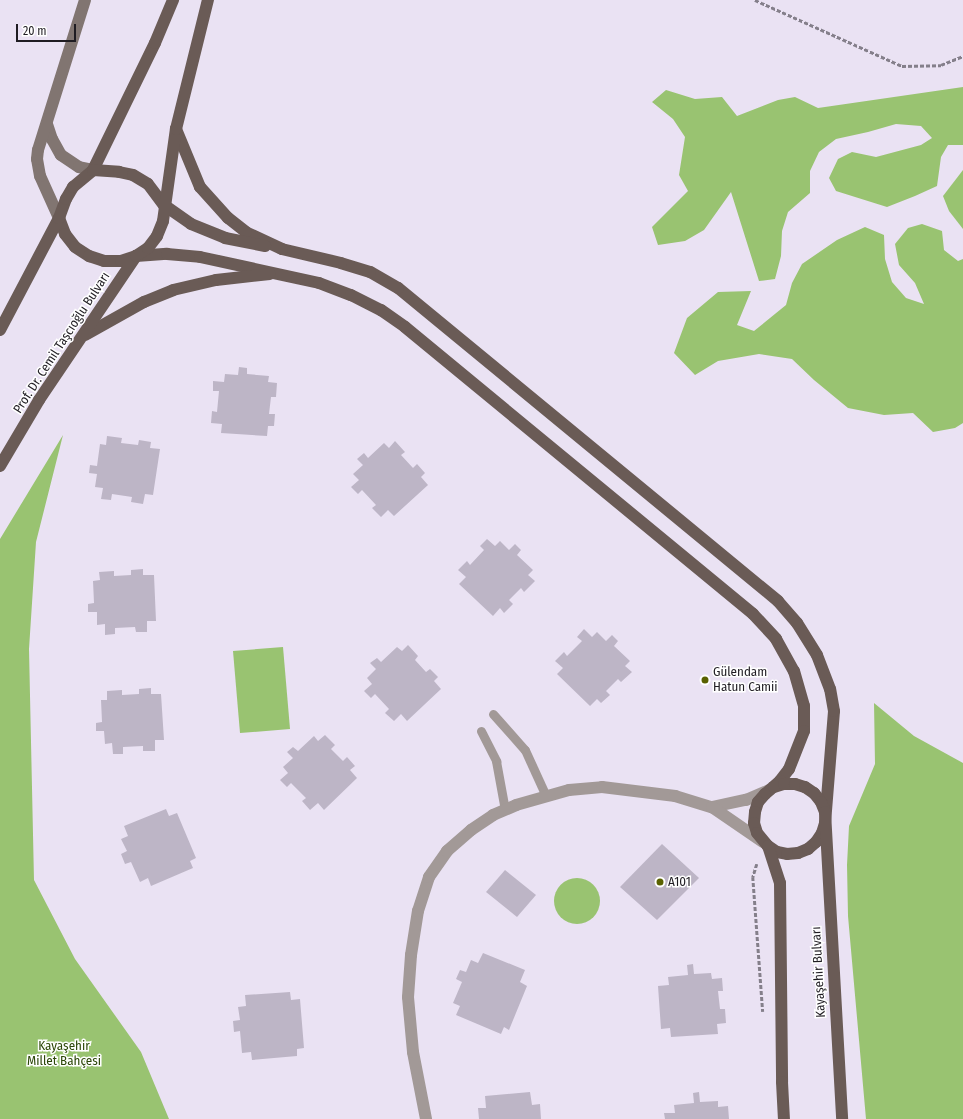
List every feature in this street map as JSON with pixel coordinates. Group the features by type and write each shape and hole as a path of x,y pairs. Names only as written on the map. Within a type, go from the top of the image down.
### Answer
{"main road":[{"path":"0,330 59,218 66,199 73,187 93,170 155,42 173,0"},
{"path":"136,256 148,248 157,236 163,221 164,205 176,129 208,0"},
{"path":"176,129 200,187 207,196 228,218 246,232 282,250"},
{"path":"93,170 119,172 137,178 148,184 164,205 191,224 225,238 341,263 370,272 398,288 778,601 797,623 817,654 830,689 834,711 825,823 822,833 808,849 798,853 787,854 777,852 765,844"},
{"path":"59,218 65,234 75,247 88,256 110,261 121,261 136,256 167,254 200,257 319,283 351,295 381,310 405,327 754,614 776,639 790,665 804,706 804,731 789,769 773,788 758,802 754,823 757,833 765,844 780,883 782,1082 784,1119"},
{"name":"Prof. Dr. Cemil Taşcıoğlu Bulvarı","path":"0,466 39,400 136,256"},
{"path":"82,337 144,302 173,290 211,281 279,274"},
{"path":"773,788 784,784 795,784 810,790 821,802 825,823"},
{"name":"Kayaşehir Bulvarı","path":"825,823 842,1119"}],"street":[{"path":"59,218 40,176 37,159 38,150 85,0"},
{"path":"47,124 54,143 61,154 79,167 93,170"},
{"path":"426,1119 412,1052 408,997 411,954 418,911 429,877 447,851 476,826 493,815 546,796 569,790 602,787 675,796 712,807 765,844"},
{"path":"712,807 746,800 773,788"}],"lane":[{"path":"493,714 525,750 546,796"},
{"path":"481,731 496,761 506,810"}],"path":[{"path":"755,0 902,66 941,65 963,56"},
{"path":"764,1017 753,877 765,844"}],"green space":[{"path":"963,87 963,145 948,145 941,157 937,186 915,196 887,207 836,191 829,178 838,159 852,152 876,157 921,145 932,138 921,126 896,124 836,139 819,152 810,171 810,193 788,212 782,231 781,256 775,279 759,281 731,192 704,230 685,241 658,245 652,227 688,191 679,175 685,137 673,119 652,102 666,90 695,99 722,97 737,116 778,100 795,97 818,108"},
{"path":"963,170 963,229 949,211 943,196"},
{"path":"922,224 942,231 944,250 958,261 963,259 963,423 955,428 933,432 913,413 884,415 848,408 814,380 792,359 759,354 718,361 695,375 674,353 687,318 718,292 751,291 737,325 754,331 786,305 792,283 802,264 837,240 865,227 884,235 885,259 892,282 906,298 924,304 915,283 899,265 895,244 908,228"},
{"name":"Kayaşehir Millet Bahçesi","path":"63,435 36,542 29,649 34,880 75,959 141,1052 169,1119 0,1119 0,539"},
{"path":"283,647 290,729 240,733 233,651"},
{"path":"874,703 914,736 963,763 963,1119 866,1119 848,916 847,865 849,826 875,764"},
{"path":"577,878 590,882 596,888 600,901 596,914 590,920 577,924 564,920 558,914 554,901 558,888 564,882"}],"building":[{"path":"239,367 247,368 247,374 269,376 268,382 277,383 276,397 271,397 269,414 275,414 274,426 268,426 267,436 221,433 222,424 211,423 212,411 217,412 219,391 213,391 213,381 224,382 225,374 238,375"},
{"path":"107,436 122,438 121,443 138,445 139,440 151,442 150,448 160,449 153,495 145,494 143,504 131,502 132,497 112,494 111,500 101,499 103,488 95,487 97,474 89,473 90,465 97,466 100,444 106,445"},
{"path":"395,441 405,452 401,455 413,468 417,464 425,473 421,477 428,485 394,516 388,510 381,517 372,508 376,505 362,490 358,494 351,487 359,480 353,474 363,465 357,459 364,453 368,458 384,443 389,448"},
{"path":"487,539 495,546 500,541 509,550 515,544 521,550 517,555 533,570 528,575 535,581 524,592 521,588 509,600 513,604 504,613 500,608 493,616 459,584 466,577 458,570 467,561 470,565 484,550 480,546"},
{"path":"143,569 143,575 154,575 156,621 147,621 147,632 136,632 135,627 115,628 115,634 105,635 105,624 97,625 97,612 88,612 88,604 94,603 93,581 100,580 99,572 114,571 114,576 131,575 131,570"},
{"path":"584,629 592,637 597,632 606,641 612,635 618,641 614,646 630,661 625,666 632,672 621,682 618,679 606,691 610,695 601,703 597,699 590,706 557,674 563,668 555,661 564,652 567,656 582,641 577,637"},
{"path":"408,645 418,656 415,660 426,672 430,669 438,677 434,681 441,689 407,721 401,714 394,721 385,713 389,709 375,694 371,698 364,691 372,684 367,678 376,669 370,663 377,658 381,662 397,647 402,651"},
{"path":"151,688 151,694 161,694 164,740 155,740 155,751 143,751 143,746 123,747 123,754 113,754 112,743 105,744 104,731 96,731 96,723 102,722 101,700 107,700 107,691 122,690 122,695 139,694 139,689"},
{"path":"325,735 335,745 331,749 343,761 347,757 355,766 350,770 357,778 324,810 318,803 310,810 302,801 306,798 291,783 287,787 280,780 288,773 283,767 293,758 287,752 293,747 298,751 314,736 318,741"},
{"path":"166,809 169,816 177,813 196,858 190,861 193,868 151,886 148,878 140,882 131,862 125,864 121,854 127,851 121,839 128,836 124,826"},
{"name":"A101","path":"662,844 699,878 657,920 620,887"},
{"path":"505,870 536,895 517,917 486,892"},
{"path":"483,953 525,970 520,982 527,986 509,1030 504,1027 501,1034 456,1015 460,1006 453,1003 462,982 456,979 460,970 466,972 471,960 478,963"},
{"path":"693,964 694,974 711,973 712,979 722,978 723,991 718,991 720,1009 725,1009 726,1023 717,1024 718,1034 671,1037 670,1028 661,1029 658,986 669,985 668,977 688,975 687,965"},
{"path":"290,992 291,1000 300,999 304,1048 297,1049 297,1056 252,1060 251,1052 242,1053 240,1031 234,1032 233,1021 240,1020 238,1007 246,1006 245,995"},
{"path":"530,1092 532,1105 540,1104 541,1119 479,1119 478,1108 486,1108 485,1096"},
{"path":"699,1092 700,1102 718,1101 718,1107 728,1106 729,1119 665,1119 664,1113 675,1113 674,1105 694,1103 693,1093"}],"place":[{"name":"Gülendam Hatun Camii","path":"705,680"},
{"name":"A101","path":"660,882"}]}
